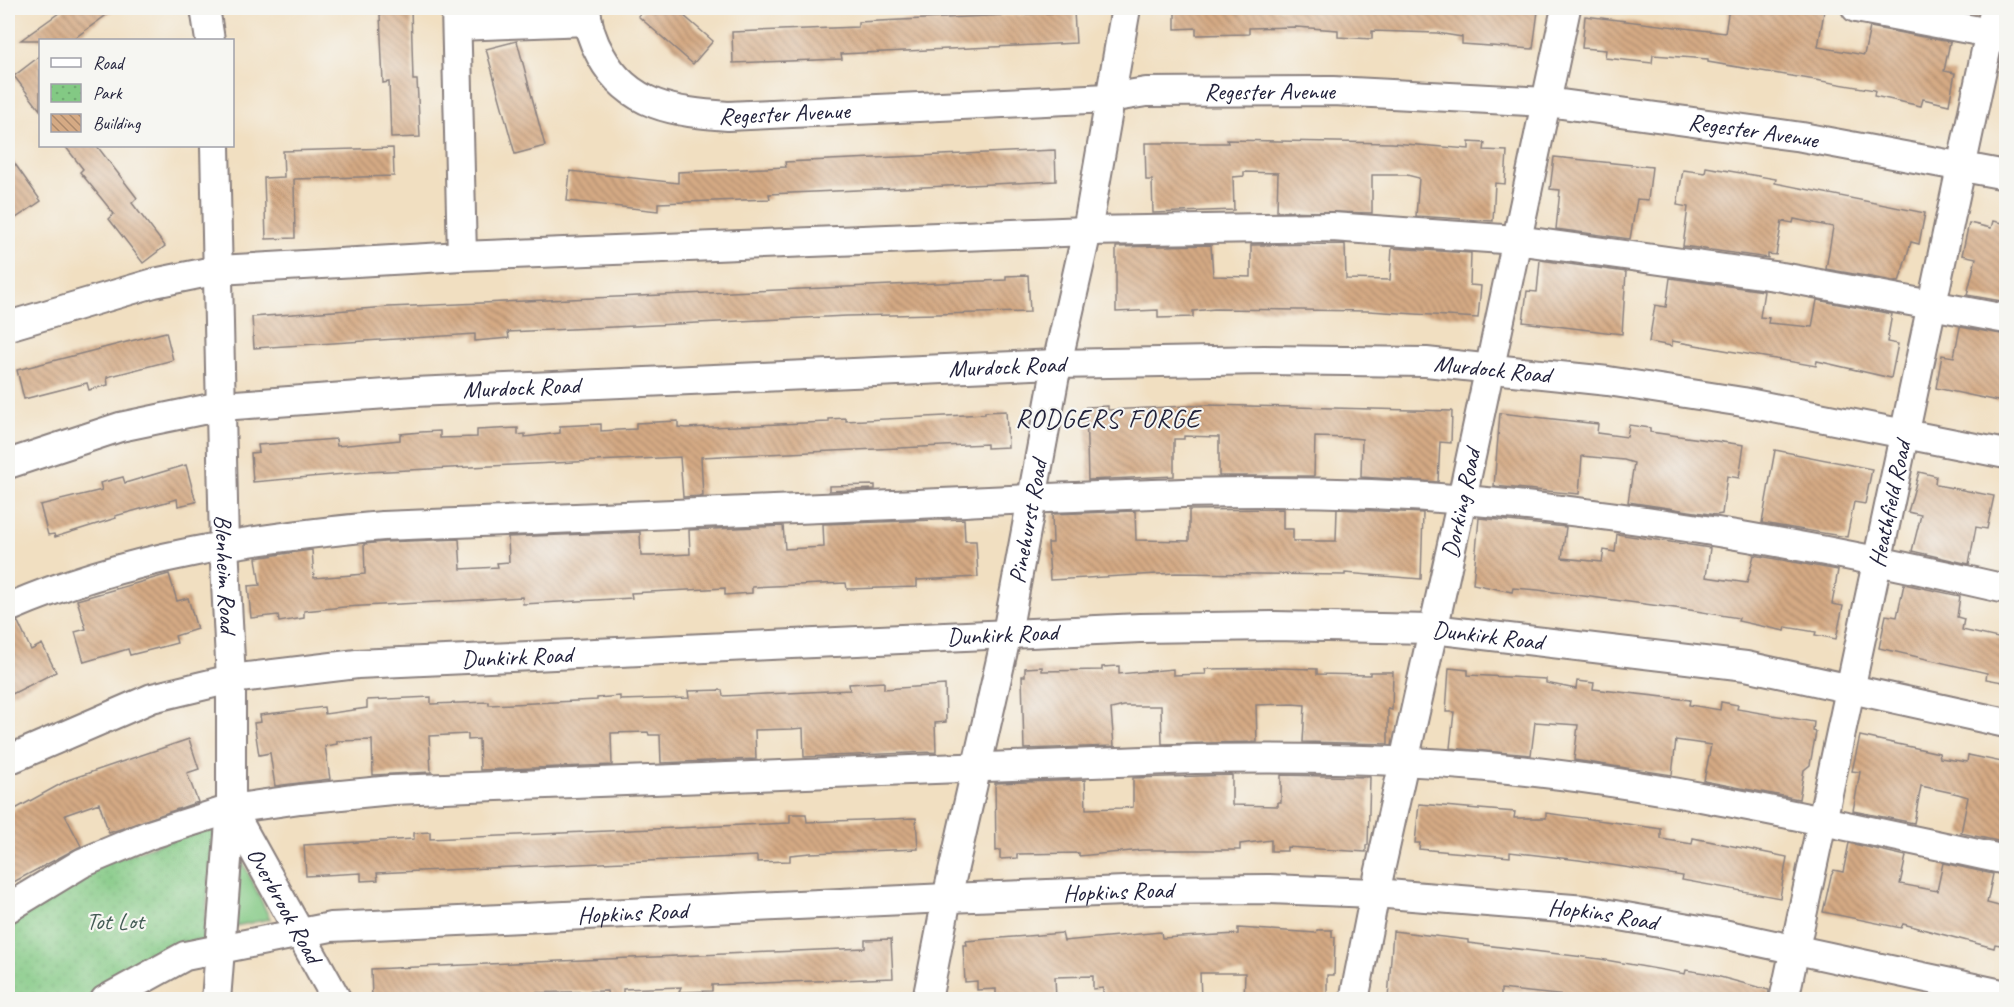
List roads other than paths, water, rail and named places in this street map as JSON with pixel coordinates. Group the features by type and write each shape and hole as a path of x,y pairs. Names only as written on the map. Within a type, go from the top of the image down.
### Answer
{"street":[{"path":"205,8 210,39"},
{"name":"Pinehurst Road","path":"927,999 947,898 1007,633 1056,364 1087,231 1126,8"},
{"name":"Dorking Road","path":"1354,999 1375,892 1462,499 1566,8"},
{"path":"1856,8 1997,25"},
{"path":"462,256 457,17 587,14"},
{"name":"Regester Avenue","path":"587,14 595,46 610,73 619,83 660,106 685,112 728,116 1110,98 1146,92 1333,91 1547,102 1802,137 2007,175"},
{"name":"Heathfield Road","path":"1784,999 1961,165 1997,25"},
{"name":"Blenheim Road","path":"215,147 224,544 231,679 231,809 216,999"},
{"path":"8,326 154,283 218,270 462,256 1087,231 1332,227 1517,240 1782,277 1932,303 2007,319"},
{"name":"Murdock Road","path":"8,464 120,427 221,406 426,392 1056,364 1365,359 1608,381 1743,402 2007,454"},
{"path":"8,608 37,596 133,565 224,544 383,526 1032,499 1283,492 1462,499 1682,525 1877,560 2007,589"},
{"name":"Dunkirk Road","path":"8,760 152,698 231,679 357,664 1007,633 1273,626 1433,629 1746,666 2007,723"},
{"path":"8,908 82,863 149,835 231,809 300,799 392,790 977,766 1230,759 1323,758 1475,766 1624,784 1821,821 2007,860"},
{"name":"Overbrook Road","path":"231,809 337,999"},
{"name":"Hopkins Road","path":"105,999 185,956 298,932 357,925 947,898 1150,890 1269,889 1375,892 1586,910 1794,949 2007,995"}],"district":[{"name":"RODGERS FORGE","path":"1108,418"}],"park label":[{"name":"Tot Lot","path":"115,921"}]}
